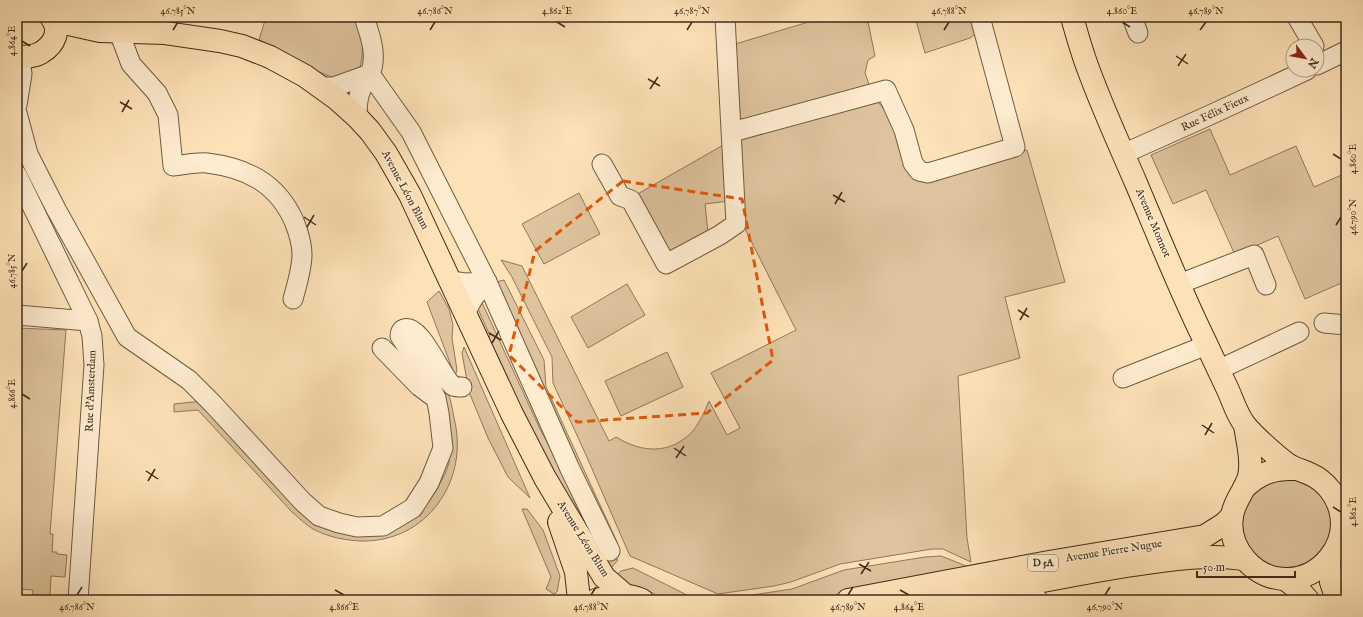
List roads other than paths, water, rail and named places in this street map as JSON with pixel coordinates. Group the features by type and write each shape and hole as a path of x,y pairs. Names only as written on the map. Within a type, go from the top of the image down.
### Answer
{"main road":[{"name":"Avenue Monnot","path":"1072,17 1089,72 1179,284 1245,425"},
{"name":"Avenue Léon Blum","path":"53,26 110,32 165,33 220,40 237,44 276,60 304,76 322,87 357,117 377,140 397,171 416,207 512,414 545,478 604,577 634,598"},
{"path":"19,65 42,53 53,26"},
{"path":"1245,425 1267,447 1295,469"},
{"path":"1245,425 1250,462 1249,476 1236,501 1232,516 1232,531 1236,546 1244,559 1253,568 1262,573 1285,579 1305,576 1318,569 1338,547"},
{"path":"1244,488 1262,474 1284,468 1295,469 1310,473 1340,497 1342,523 1331,582 1337,600"},
{"name":"Avenue Léon Blum","path":"545,478 573,561 579,587 579,600"},
{"name":"Avenue Pierre Nugue","path":"848,600 1049,562 1205,536 1224,524 1232,516"},
{"name":"Avenue Pierre Nugue","path":"944,600 1032,592 1154,562 1209,557 1244,559"},
{"path":"1343,600 1346,575"},
{"path":"1285,579 1298,589 1308,600"},
{"path":"596,600 610,596 634,598"}],"street":[{"path":"357,117 357,102 359,93 373,67 371,39 364,17"},
{"path":"602,164 620,196 631,200 666,264 720,235 736,224 726,17"},
{"path":"732,132 886,90 904,130 913,162 919,170 928,173 1015,147 980,17"},
{"path":"1297,17 1309,38"},
{"path":"110,32 131,64 156,93 168,115 173,166 205,163 237,168 257,177 274,191 289,210 298,232 302,253 300,274 293,299"},
{"name":"Rue Félix Fieux","path":"1325,59 1346,51"},
{"path":"17,105 19,65"},
{"path":"322,87 334,87 370,74"},
{"path":"370,74 411,132 487,282 570,469 610,550"},
{"name":"Rue Félix Fieux","path":"1124,154 1210,115 1285,78"},
{"path":"18,121 23,157 42,181 126,337 183,376 202,393 312,511 319,516 357,527 383,526 413,508 429,483 443,448 439,413 436,398 422,370 400,336 402,330 406,328 410,329 422,339 453,386 462,387"},
{"path":"19,186 42,181"},
{"name":"Rue d'Amsterdam","path":"19,186 34,219 88,321 92,336 94,365 78,600"},
{"path":"34,219 56,209"},
{"path":"1179,284 1254,255 1266,285"},
{"path":"450,281 466,283 487,282"},
{"path":"465,313 474,297 487,282"},
{"path":"17,315 88,321"},
{"path":"1324,323 1346,325"},
{"path":"1218,370 1299,332"},
{"path":"1123,378 1207,345"},
{"path":"382,348 419,386 436,398"}]}
